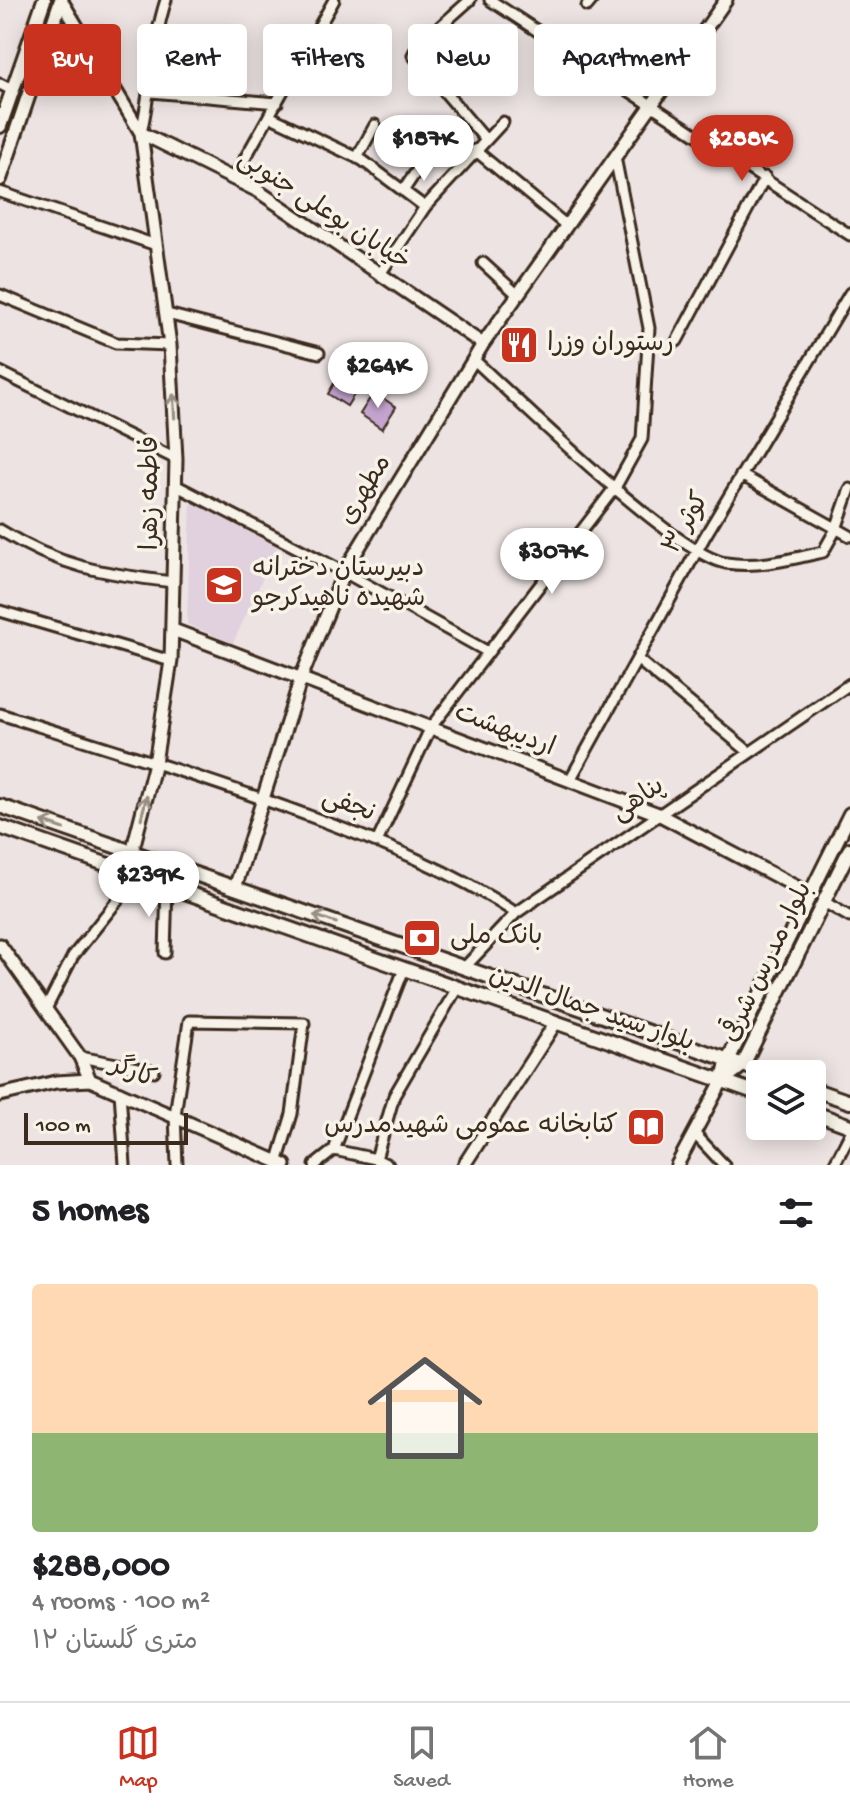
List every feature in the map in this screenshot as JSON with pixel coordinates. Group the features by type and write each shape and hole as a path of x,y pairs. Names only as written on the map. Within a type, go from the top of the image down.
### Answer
{"main road":[{"path":"0,126 44,0"},
{"path":"53,24 61,0"},
{"path":"0,179 28,96"},
{"name":"بلوار سید جمال الدین","path":"0,806 746,1066"},
{"name":"بلوار مدرس شرقی","path":"722,1081 728,1060 850,814"},
{"name":"بلوار سید جمال الدین","path":"0,827 746,1089"},
{"name":"بلوار مدرس شرقی","path":"722,1081 743,1065 850,849"},
{"path":"810,894 824,902"},
{"path":"349,949 356,930"},
{"path":"826,1094 850,1102"},
{"path":"826,1117 850,1126"}],"street":[{"path":"61,0 77,24"},
{"path":"158,24 166,0"},
{"path":"234,178 334,0"},
{"path":"470,0 417,47 413,55 486,140"},
{"path":"490,0 850,235"},
{"name":"مطهری","path":"235,888 301,678 344,572 483,344 726,0"},
{"path":"0,84 12,90"},
{"path":"120,96 141,133"},
{"path":"141,133 150,96"},
{"path":"197,96 277,103"},
{"path":"269,116 357,158 425,207"},
{"path":"380,274 425,207 503,122"},
{"path":"357,158 375,125"},
{"name":"خیابان بوعلی جنوبی","path":"141,133 234,178 483,344"},
{"name":"فاطمه زهرا","path":"132,852 155,763 171,661 176,459 167,314 141,133"},
{"path":"403,191 432,148"},
{"path":"475,150 567,226"},
{"path":"377,842 431,727 616,486 642,439 649,328 615,157"},
{"path":"677,341 765,177"},
{"path":"0,192 156,245"},
{"path":"483,263 518,295"},
{"name":"کوثر ۳","path":"570,780 696,551 850,293"},
{"path":"0,295 116,343 170,345"},
{"path":"167,314 319,353"},
{"path":"473,359 616,486 696,551 724,563 769,564 823,552 836,529 850,489"},
{"path":"0,372 176,459"},
{"path":"741,475 850,536"},
{"path":"175,485 344,572 488,652"},
{"path":"0,530 33,550 74,567 173,582"},
{"path":"0,611 171,661"},
{"name":"اردیبهشت","path":"173,630 658,814 810,894"},
{"path":"637,659 749,752"},
{"name":"پناهی","path":"464,968 516,913 850,684"},
{"name":"نجفی","path":"0,714 263,799 377,842 472,884 516,913"},
{"path":"47,1007 73,956 138,875"},
{"path":"165,953 167,885"},
{"path":"824,902 850,917"},
{"path":"0,945 47,1007 80,1057 90,1080"},
{"path":"315,1165 334,1150 404,969"},
{"path":"376,1159 394,1096 457,988"},
{"path":"177,1165 175,1115 189,1021 304,1023 292,1114 281,1163"},
{"path":"464,1165 556,1022"},
{"path":"80,1057 154,1071"},
{"name":"کارگر","path":"0,1095 56,1082 90,1080 281,1163"},
{"path":"677,1165 722,1081"},
{"path":"120,1092 125,1165"},
{"path":"694,1133 724,1165"},
{"path":"834,1165 850,1134"},
{"path":"334,1150 376,1159 388,1165"}],"shaded area":[{"name":"دبیرستان دخترانه شهیده ناهیدکرجو","path":"191,502 277,547 233,643 187,624"}],"building":[{"path":"341,371 360,385 347,406 328,394"},
{"path":"374,392 396,407 382,429 360,414"}],"place":[{"name":"رستوران وزرا","path":"519,345"},
{"name":"دبیرستان دخترانه شهیده ناهیدکرجو","path":"224,585"},
{"name":"بانک ملی","path":"422,938"},
{"name":"کتابخانه عمومی شهیدمدرس","path":"646,1127"}]}
